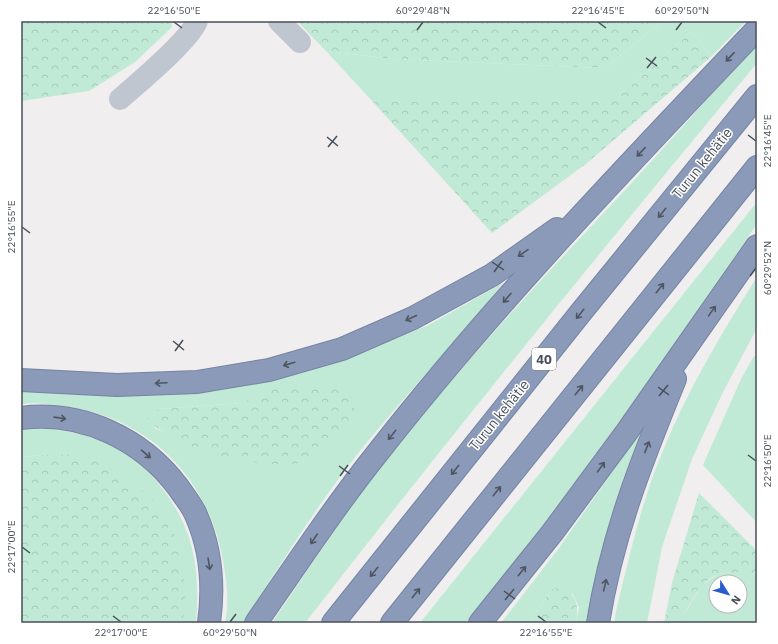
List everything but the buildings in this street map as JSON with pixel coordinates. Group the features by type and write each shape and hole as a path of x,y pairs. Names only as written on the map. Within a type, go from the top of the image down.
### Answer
{"highway":[{"path":"256,623 339,502 379,450 510,294 589,207 757,29"},
{"name":"Turun kehätie","path":"333,623 582,311 757,96"},
{"path":"392,623 757,167"},
{"path":"21,380 117,385 197,382 269,370 342,349 413,318 492,275 589,207"},
{"path":"480,623 557,527 690,343 757,246"},
{"path":"598,623 613,551 630,494 690,343"},
{"path":"21,418 54,417 76,420 102,428 135,446 167,473 190,504 200,526 209,562 211,578 209,623"}],"street":[{"path":"120,99 173,49 194,27 197,21"},
{"path":"279,21 300,42"}],"green space":[{"path":"21,21 171,21 172,27 135,62 89,91 21,101"},
{"path":"297,21 663,21 605,68 393,59 326,51"},
{"path":"663,21 746,21 712,56 691,32 613,102 373,102 326,51 393,59 605,68"},
{"path":"691,32 712,56 587,163 492,233 373,102 613,102"},
{"path":"757,42 757,63 528,342 305,623 272,623 357,498 444,389 534,288 658,154"},
{"path":"757,202 757,224 616,426 505,575 466,623 420,623"},
{"path":"757,277 757,328 723,392 692,459 662,547 647,623 614,623 636,531 648,491 662,453 682,407 705,363"},
{"path":"503,283 349,465 307,524 243,623 225,623 227,587 217,536 207,509 193,484 176,462 155,443 131,428 105,416 76,408 62,406 28,403 21,404 21,388 100,395 177,394 272,377 389,340 427,326","holes":["242,403 173,437 155,428 159,409"]},
{"path":"754,356 757,356 757,523 703,465 741,379"},
{"path":"323,385 346,392 353,401 354,411 350,422 333,443 322,452 302,462 292,464 249,462 218,456 189,447 162,432 147,418 159,409 242,403 283,386"},
{"path":"51,428 84,435 115,447 141,465 163,490 173,504 188,533 192,548 197,586 196,623 181,623 184,593 177,543 44,455 21,457 21,430"},
{"path":"641,431 617,496 605,543 590,623 576,623 579,608 573,594 551,590 529,623 501,623 559,548"},
{"path":"44,455 81,456 92,460 127,479 158,505 170,522 181,558 185,584 185,605 181,623 21,623 21,457"},
{"path":"699,493 757,551 757,574 741,572 708,574 708,580 696,595 681,619 681,623 664,623 672,583"},
{"path":"737,571 757,574 757,623 681,623 681,619 702,585 708,581 708,614 748,614 748,574 719,574"},
{"path":"564,586 572,594 576,603 576,623 529,623 551,590"}]}
